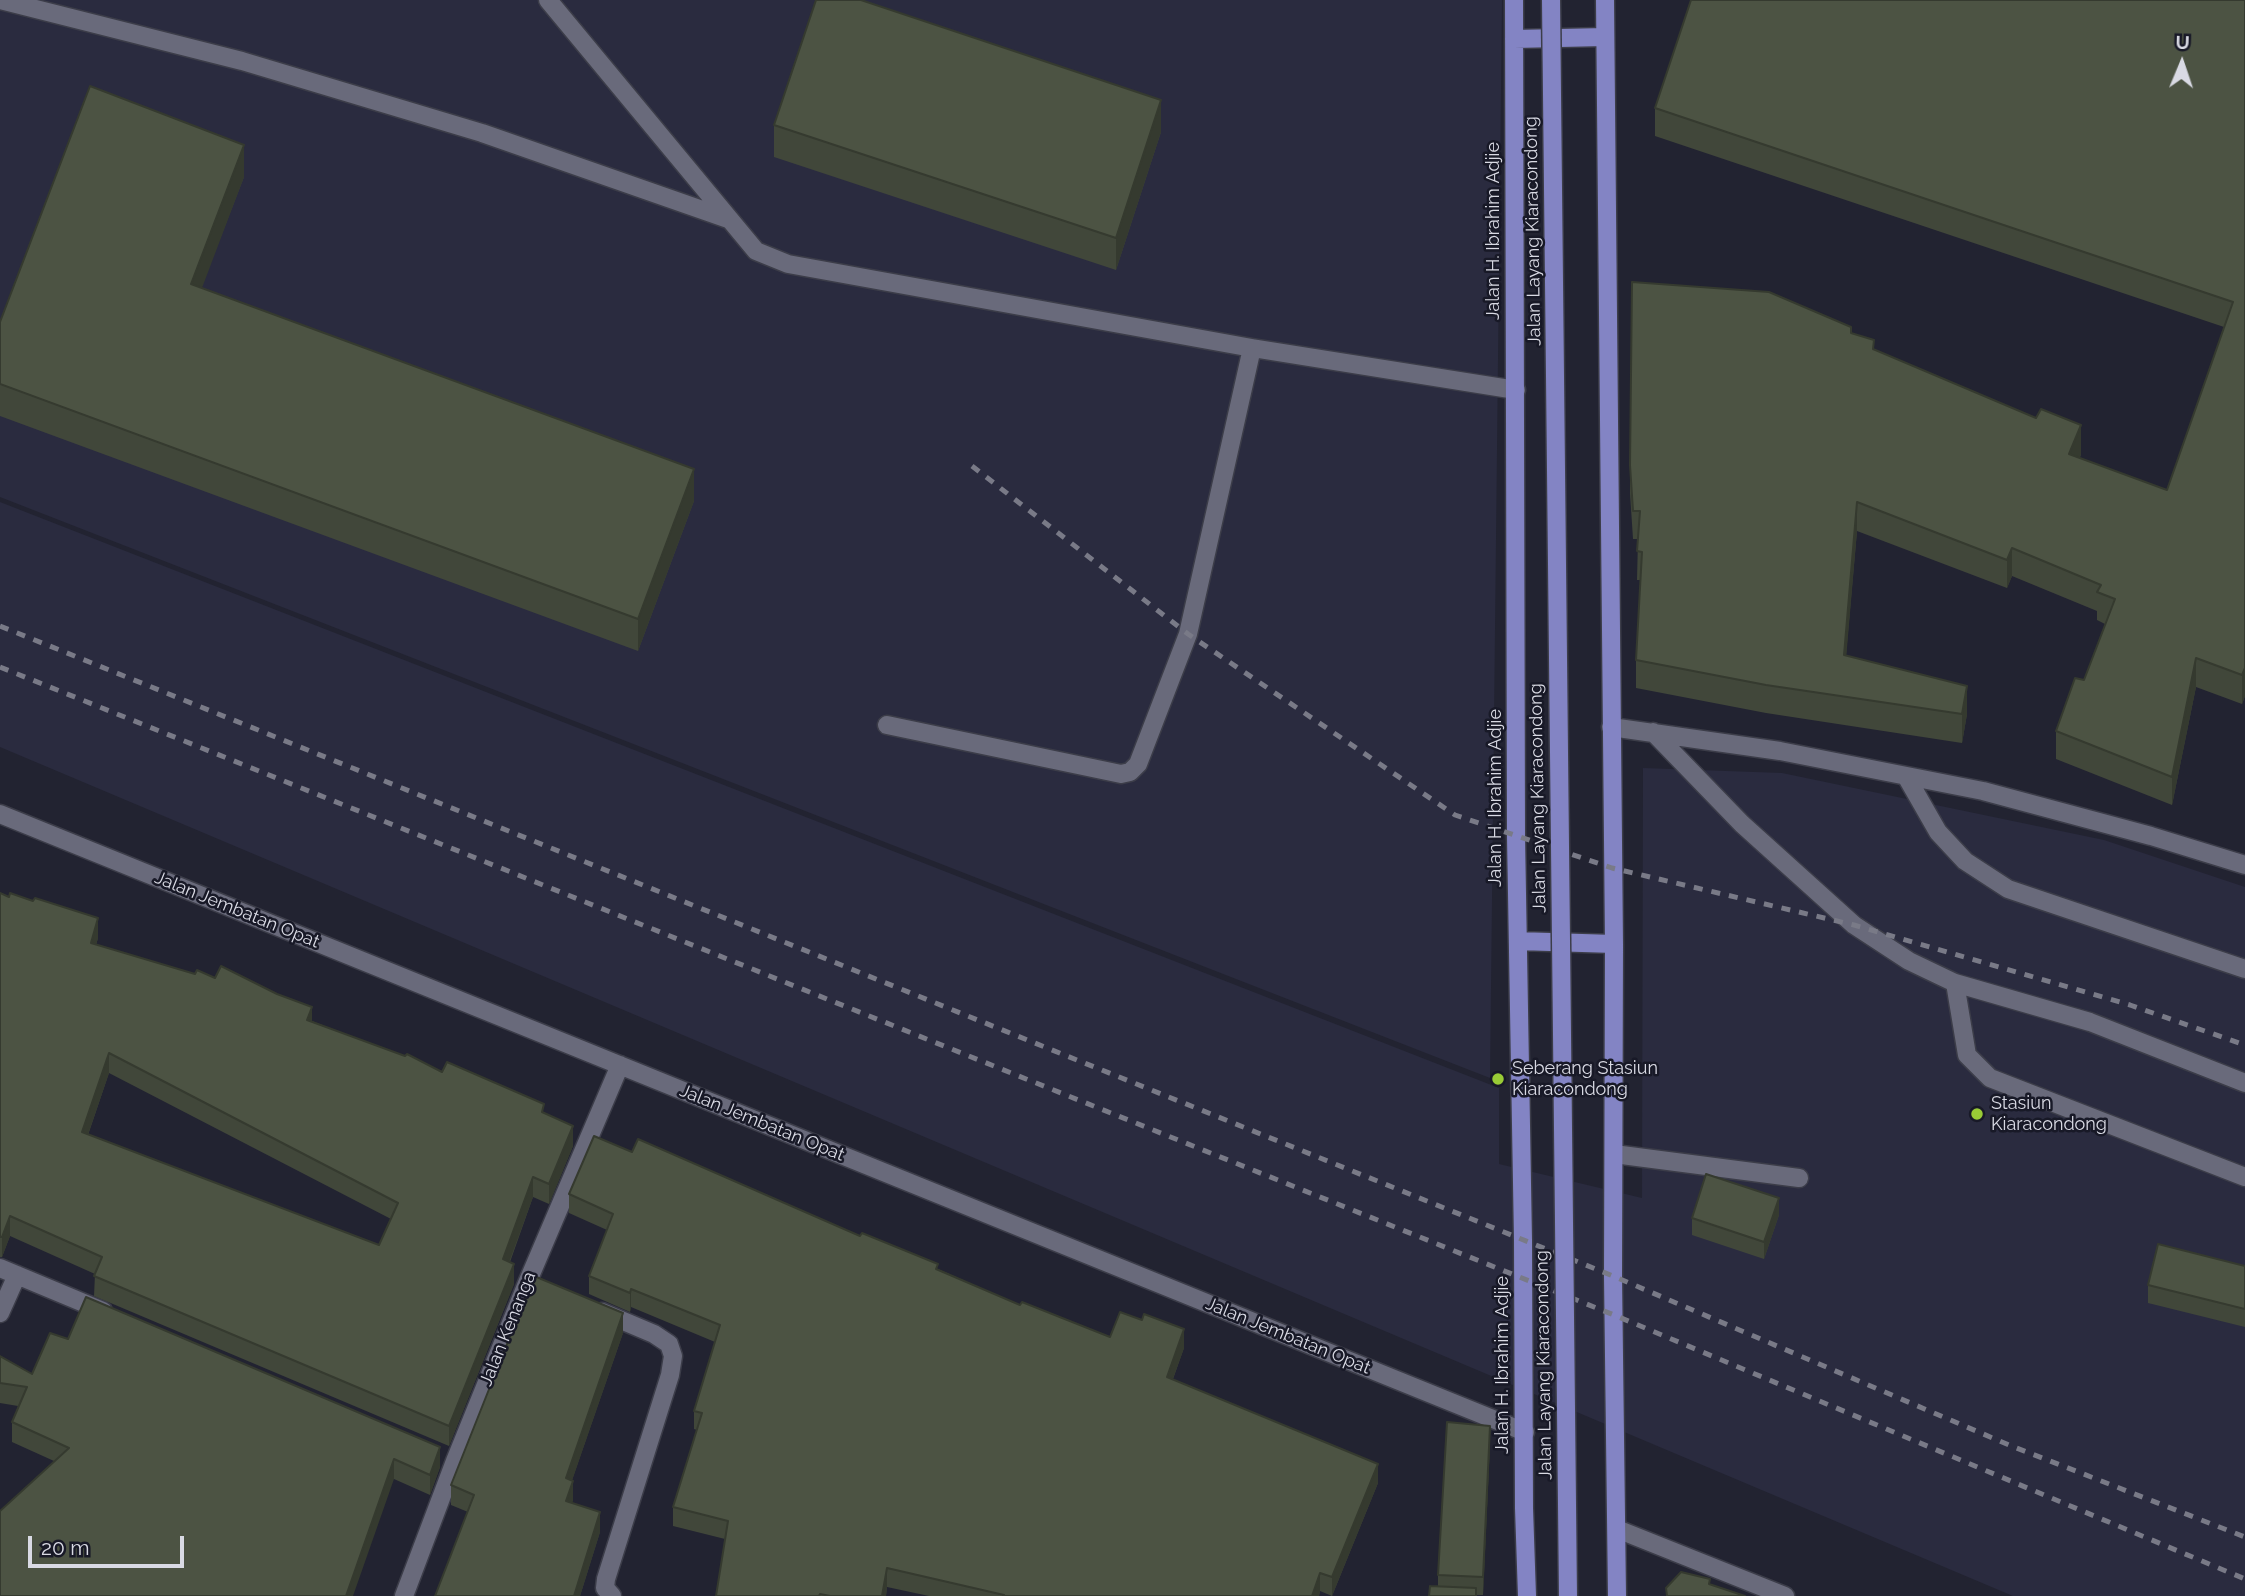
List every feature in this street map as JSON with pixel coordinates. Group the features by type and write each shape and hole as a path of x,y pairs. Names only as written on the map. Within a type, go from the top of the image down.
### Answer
{"main road":[{"name":"Jalan H. Ibrahim Adjie","path":"1514,0 1518,941 1527,1596"},
{"name":"Jalan Layang Kiaracondong","path":"1551,0 1568,1596"},
{"path":"1605,0 1617,1596"},
{"path":"1514,39 1605,37"},
{"path":"1518,941 1614,944"}],"street":[{"path":"0,0 242,61 442,121 728,219"},
{"path":"548,0 756,251 788,264 1252,348 1516,390"},
{"path":"887,725 1121,774 1130,772 1138,764 1188,634 1252,348"},
{"path":"1611,727 1780,751 1983,790 2245,865"},
{"path":"1653,732 1742,824 1854,925 1909,961 1955,983 2090,1022 2245,1083"},
{"path":"1906,776 1938,832 1965,861 2008,889 2245,969"},
{"name":"Jalan Jembatan Opat","path":"0,814 1525,1432"},
{"path":"1955,983 1967,1055 1990,1078 2245,1177"},
{"name":"Jalan Kenanga","path":"404,1596 448,1458 534,1283 620,1065"},
{"path":"1614,1154 1799,1178"},
{"path":"0,1314 8,1271 120,1318"},
{"path":"591,1307 654,1334 669,1344 673,1356 670,1375 606,1579 605,1588 612,1596"},
{"path":"1617,1530 1785,1596"}],"shaded area":[{"path":"0,0 1502,0 1490,1078 0,497"},
{"path":"0,502 1499,1088 1499,1164 1642,1198 1643,768 1782,773 2104,840 2245,887 2245,1596 2013,1596 0,747"}],"building":[{"path":"816,0 861,0 1161,100 1116,238 774,125"},
{"path":"1691,0 2245,0 2245,668 2242,675 2196,658 2172,777 2056,731 2075,678 2084,680 2115,599 2097,592 2101,585 2012,548 2007,560 1857,502 1844,655 1967,686 1962,714 1766,685 1636,660 1642,552 1637,551 1640,511 1633,511 1630,465 1632,282 1769,292 1851,327 1851,333 1874,340 1873,349 2036,418 2041,409 2081,425 2069,454 2167,490 2233,302 1655,108"},
{"path":"90,86 244,145 191,284 694,469 638,619 0,384 0,322"},
{"path":"0,893 9,897 10,893 33,901 35,898 98,918 91,943 195,974 197,970 215,978 221,966 277,994 312,1007 307,1020 405,1056 407,1054 442,1072 447,1062 544,1104 542,1112 573,1126 549,1184 533,1177 503,1259 514,1264 449,1426 94,1276 102,1257 10,1216 0,1237","holes":["109,1053 398,1203 379,1245 82,1132"]},
{"path":"594,1136 632,1152 638,1139 860,1236 862,1233 938,1264 936,1269 1020,1305 1022,1302 1110,1337 1120,1312 1142,1320 1144,1314 1184,1329 1167,1377 1378,1464 1332,1577 1320,1573 1312,1596 1003,1596 887,1568 882,1596 716,1596 728,1521 673,1507 702,1413 694,1411 720,1325 631,1289 630,1293 589,1276 613,1214 569,1194"},
{"path":"1706,1174 1779,1198 1764,1242 1692,1218"},
{"path":"2158,1244 2245,1266 2245,1309 2148,1285"},
{"path":"534,1276 623,1313 566,1478 573,1481 566,1501 600,1512 574,1596 435,1596 474,1495 451,1485"},
{"path":"86,1297 440,1447 430,1475 394,1459 346,1596 0,1596 0,1511 69,1448 12,1422 27,1387 0,1383 0,1356 32,1374 50,1333 68,1339"},
{"path":"1447,1422 1490,1426 1483,1577 1438,1575"},
{"path":"1681,1572 1710,1579 1709,1584 1745,1596 1667,1596 1666,1588"},
{"path":"1430,1586 1476,1588 1476,1596 1429,1596"}],"railway":[{"path":"972,466 1188,634 1455,815 1612,868 1854,925 2130,1005 2245,1045"},
{"path":"0,626 1613,1276 2009,1445 2245,1537"},
{"path":"0,667 1614,1315 2245,1579"}],"place":[{"name":"Seberang Stasiun Kiaracondong","path":"1498,1079"},
{"name":"Stasiun Kiaracondong","path":"1977,1114"}]}
